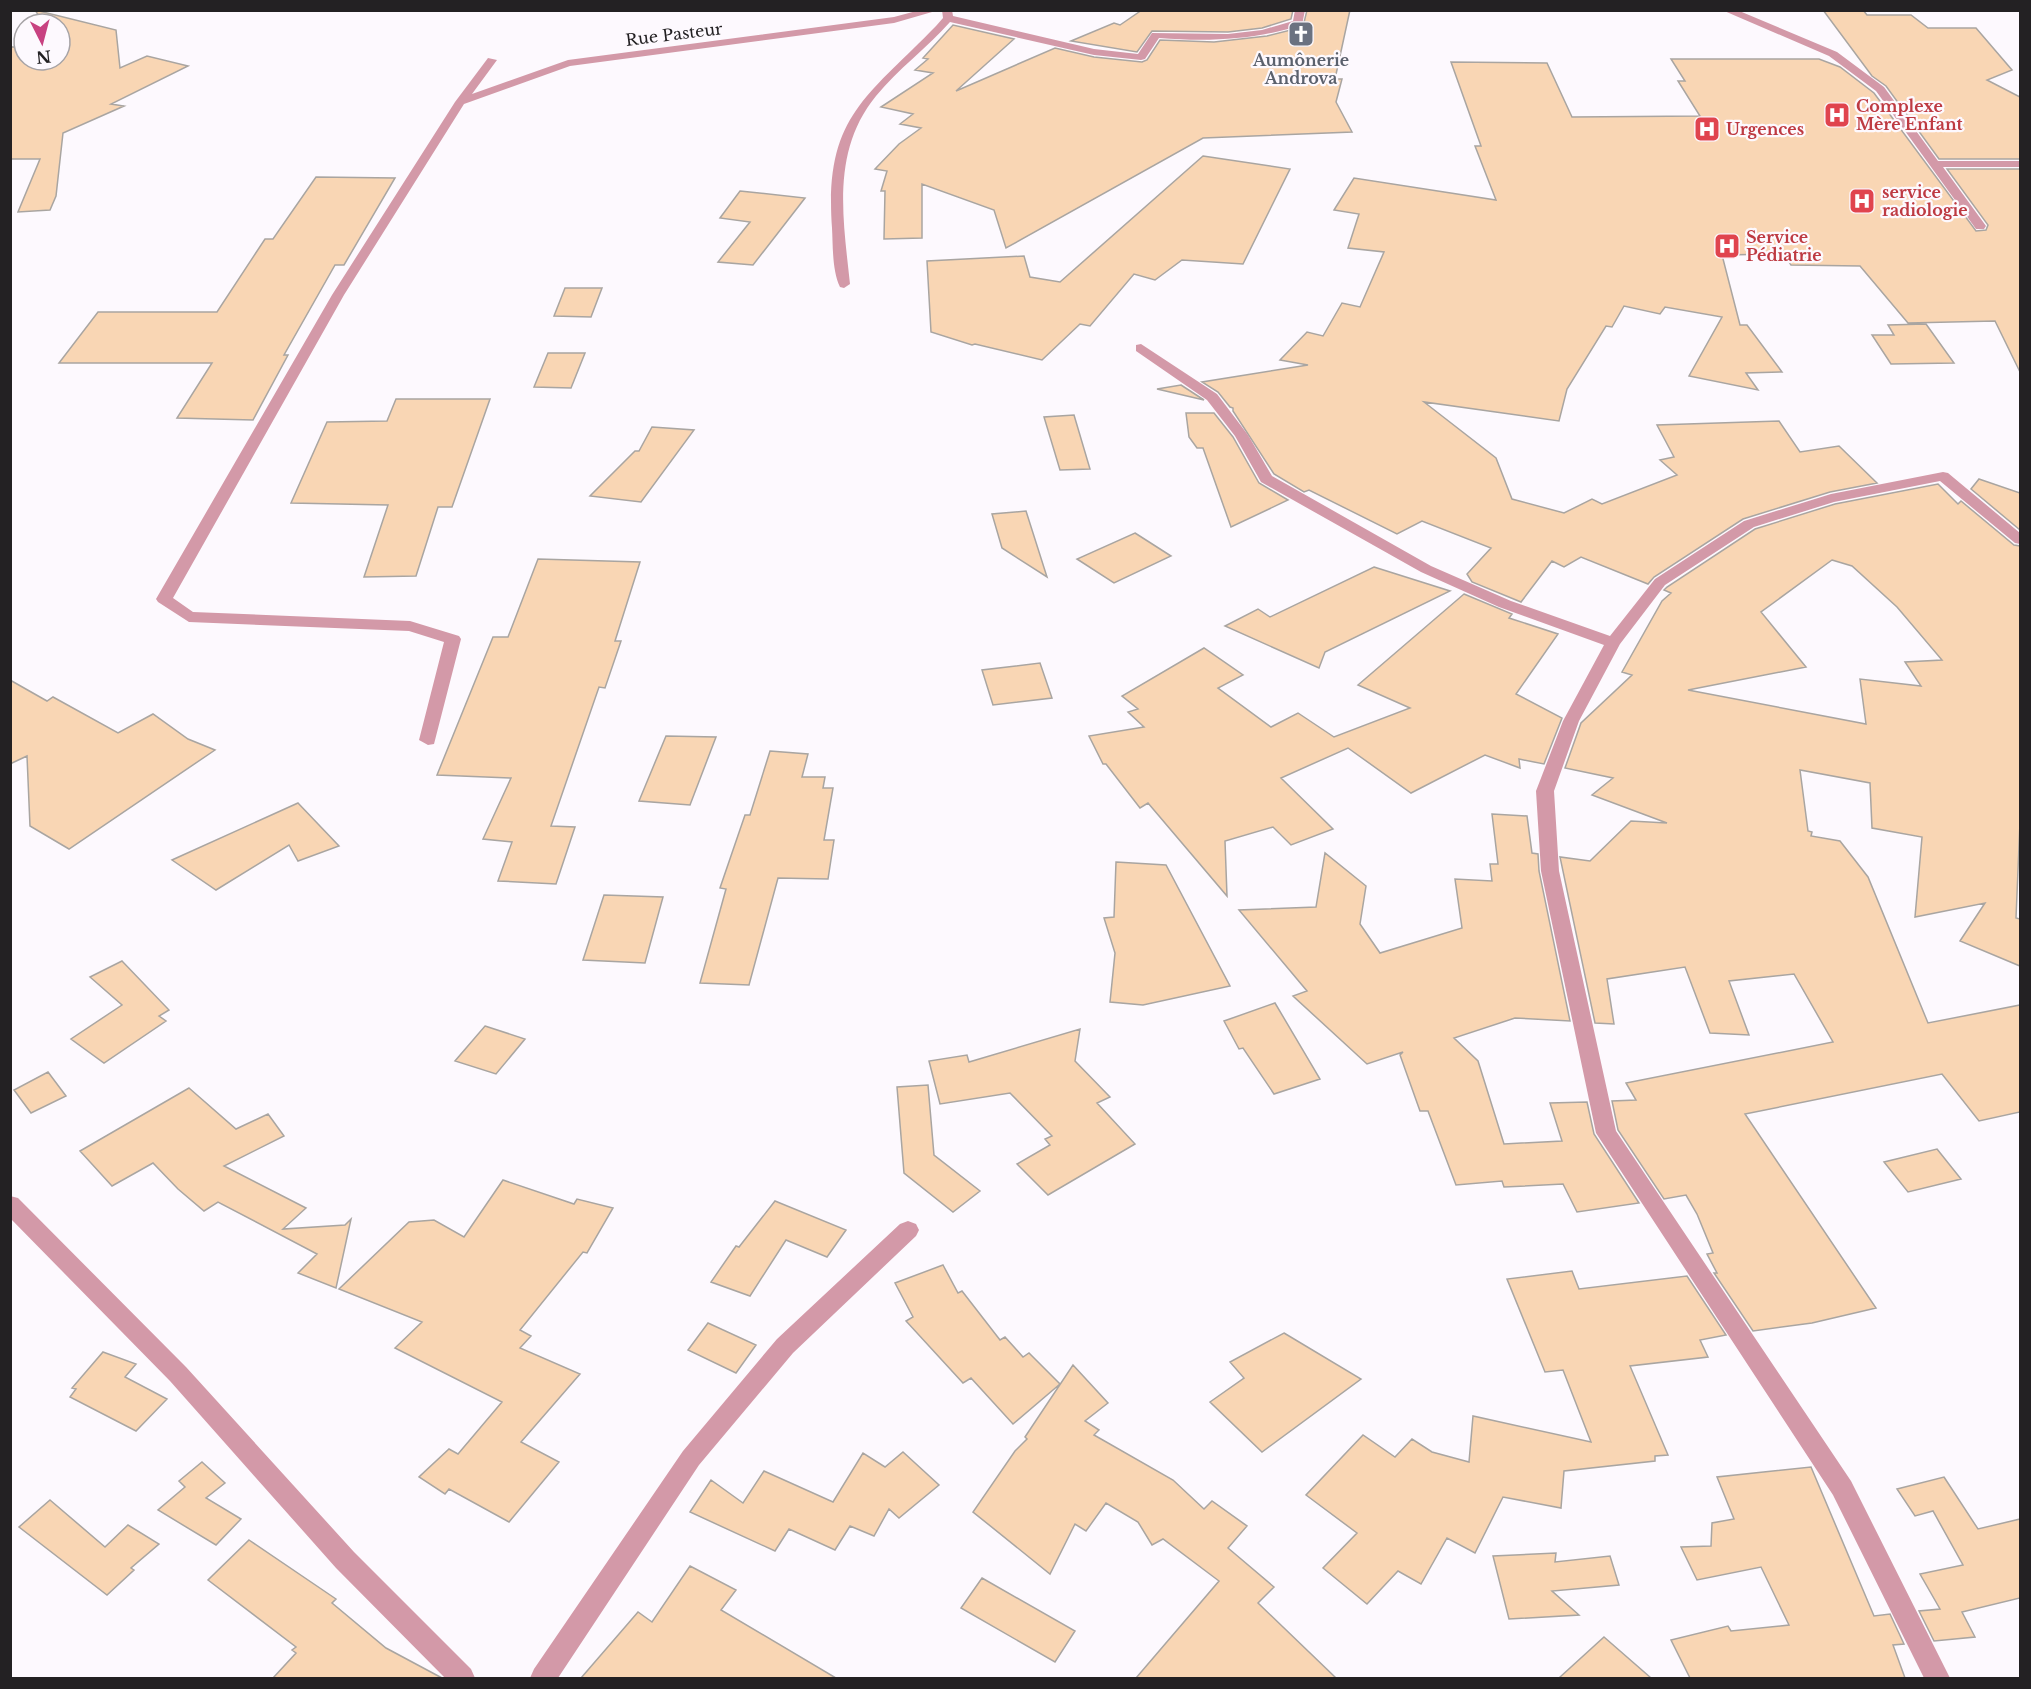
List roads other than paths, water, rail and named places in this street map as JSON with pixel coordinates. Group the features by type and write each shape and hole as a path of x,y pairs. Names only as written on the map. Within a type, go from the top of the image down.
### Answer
{"street":[{"name":"Rue Pasteur","path":"460,102 568,63 894,20 934,10"},
{"path":"843,284 835,178 847,128 873,93 929,41 947,14 1094,52 1141,57 1156,35 1209,39 1268,33 1298,23 1300,10"},
{"path":"1727,10 1833,54 1880,89 1980,226"},
{"path":"428,740 453,639 410,626 189,617 164,599 338,295 460,102 492,60"},
{"path":"1935,164 2020,164"},
{"path":"1141,348 1212,397 1240,435 1266,479 1426,569 1505,604 1613,643"},
{"path":"1938,1678 1842,1488 1606,1133 1551,871 1545,791 1571,721 1613,643 1660,582 1749,524 1831,498 1942,476 2020,540"},
{"path":"10,1204 178,1374 345,1560 462,1678"},
{"path":"543,1678 691,1458 785,1346 908,1230"}],"place":[{"name":"Aumônerie Androva","path":"1301,34"},
{"name":"Complexe Mère Enfant","path":"1837,115"},
{"name":"Urgences","path":"1707,129"},
{"name":"service radiologie","path":"1862,201"},
{"name":"Service Pédiatrie","path":"1727,246"}]}
